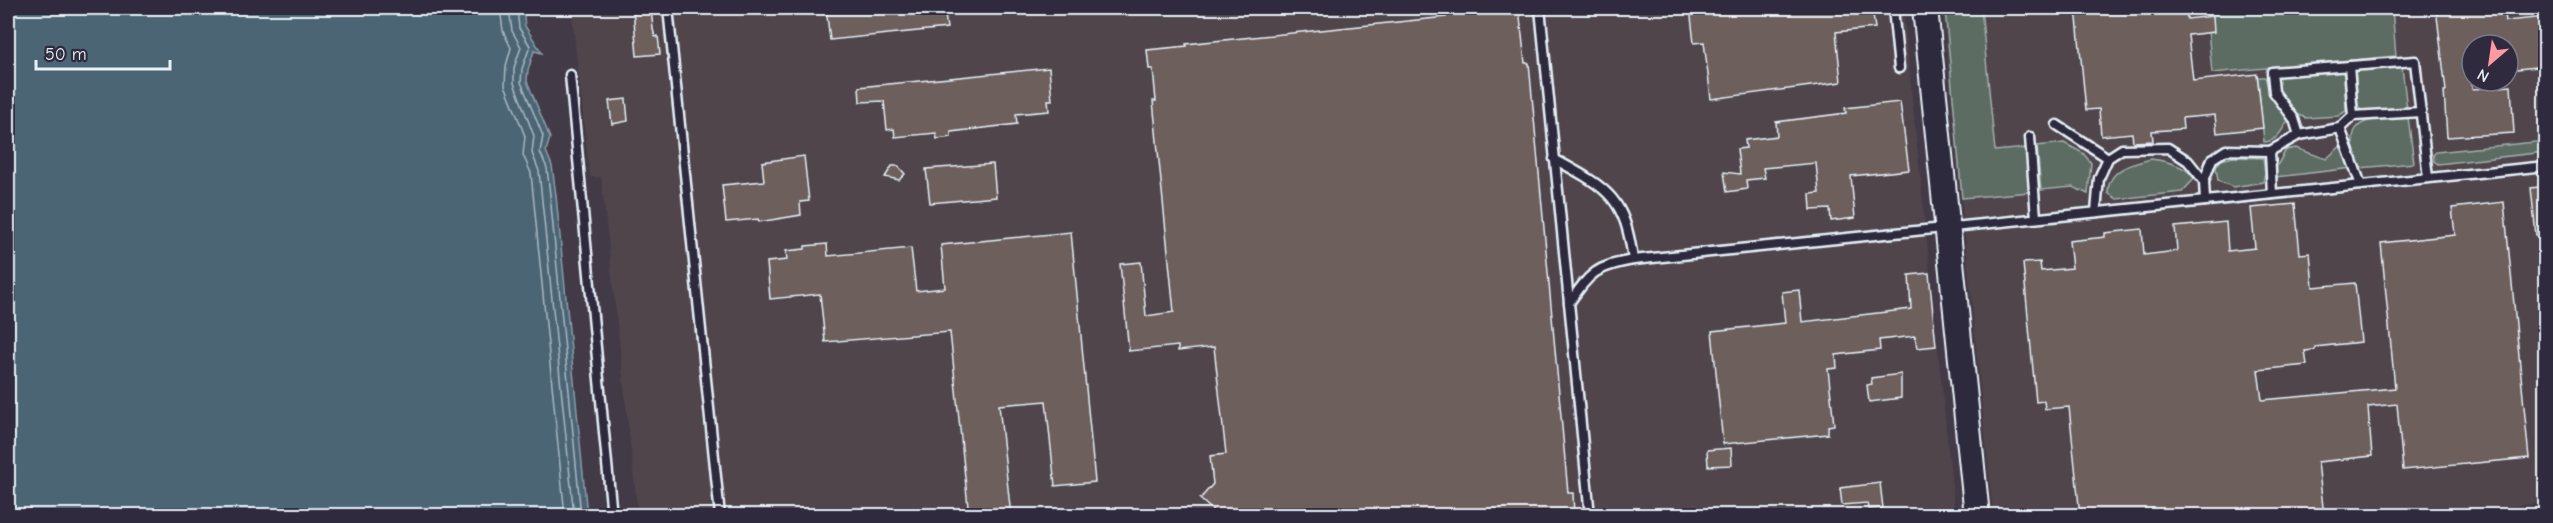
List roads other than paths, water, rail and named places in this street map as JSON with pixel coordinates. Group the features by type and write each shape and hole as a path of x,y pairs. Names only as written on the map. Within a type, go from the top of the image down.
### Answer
{"street":[{"path":"1925,8 1977,516"}],"lane":[{"path":"668,8 720,516"},
{"path":"1300,9 1315,8"},
{"path":"1540,8 1590,516"},
{"path":"1893,8 1899,68"},
{"path":"2299,135 2294,119 2274,92 2272,72 2415,61 2428,178"},
{"path":"2349,66 2354,116"},
{"path":"570,75 612,516"},
{"path":"2205,201 2204,182 2212,159 2226,150 2270,151 2299,135 2340,128 2354,116 2421,112"},
{"path":"2057,125 2108,158"},
{"path":"2340,128 2361,185"},
{"path":"2030,137 2036,218"},
{"path":"2096,212 2099,178 2108,158 2122,149 2168,148 2188,161 2204,182"},
{"path":"2270,151 2272,194"},
{"path":"1554,159 1598,183 1615,198 1631,244 1633,260"},
{"path":"1569,303 1598,268 1633,260 2546,166"}],"water":[{"path":"8,8 523,8 525,26 542,53 534,51 527,81 550,138 546,151 552,166 556,195 587,515 8,515"}]}
